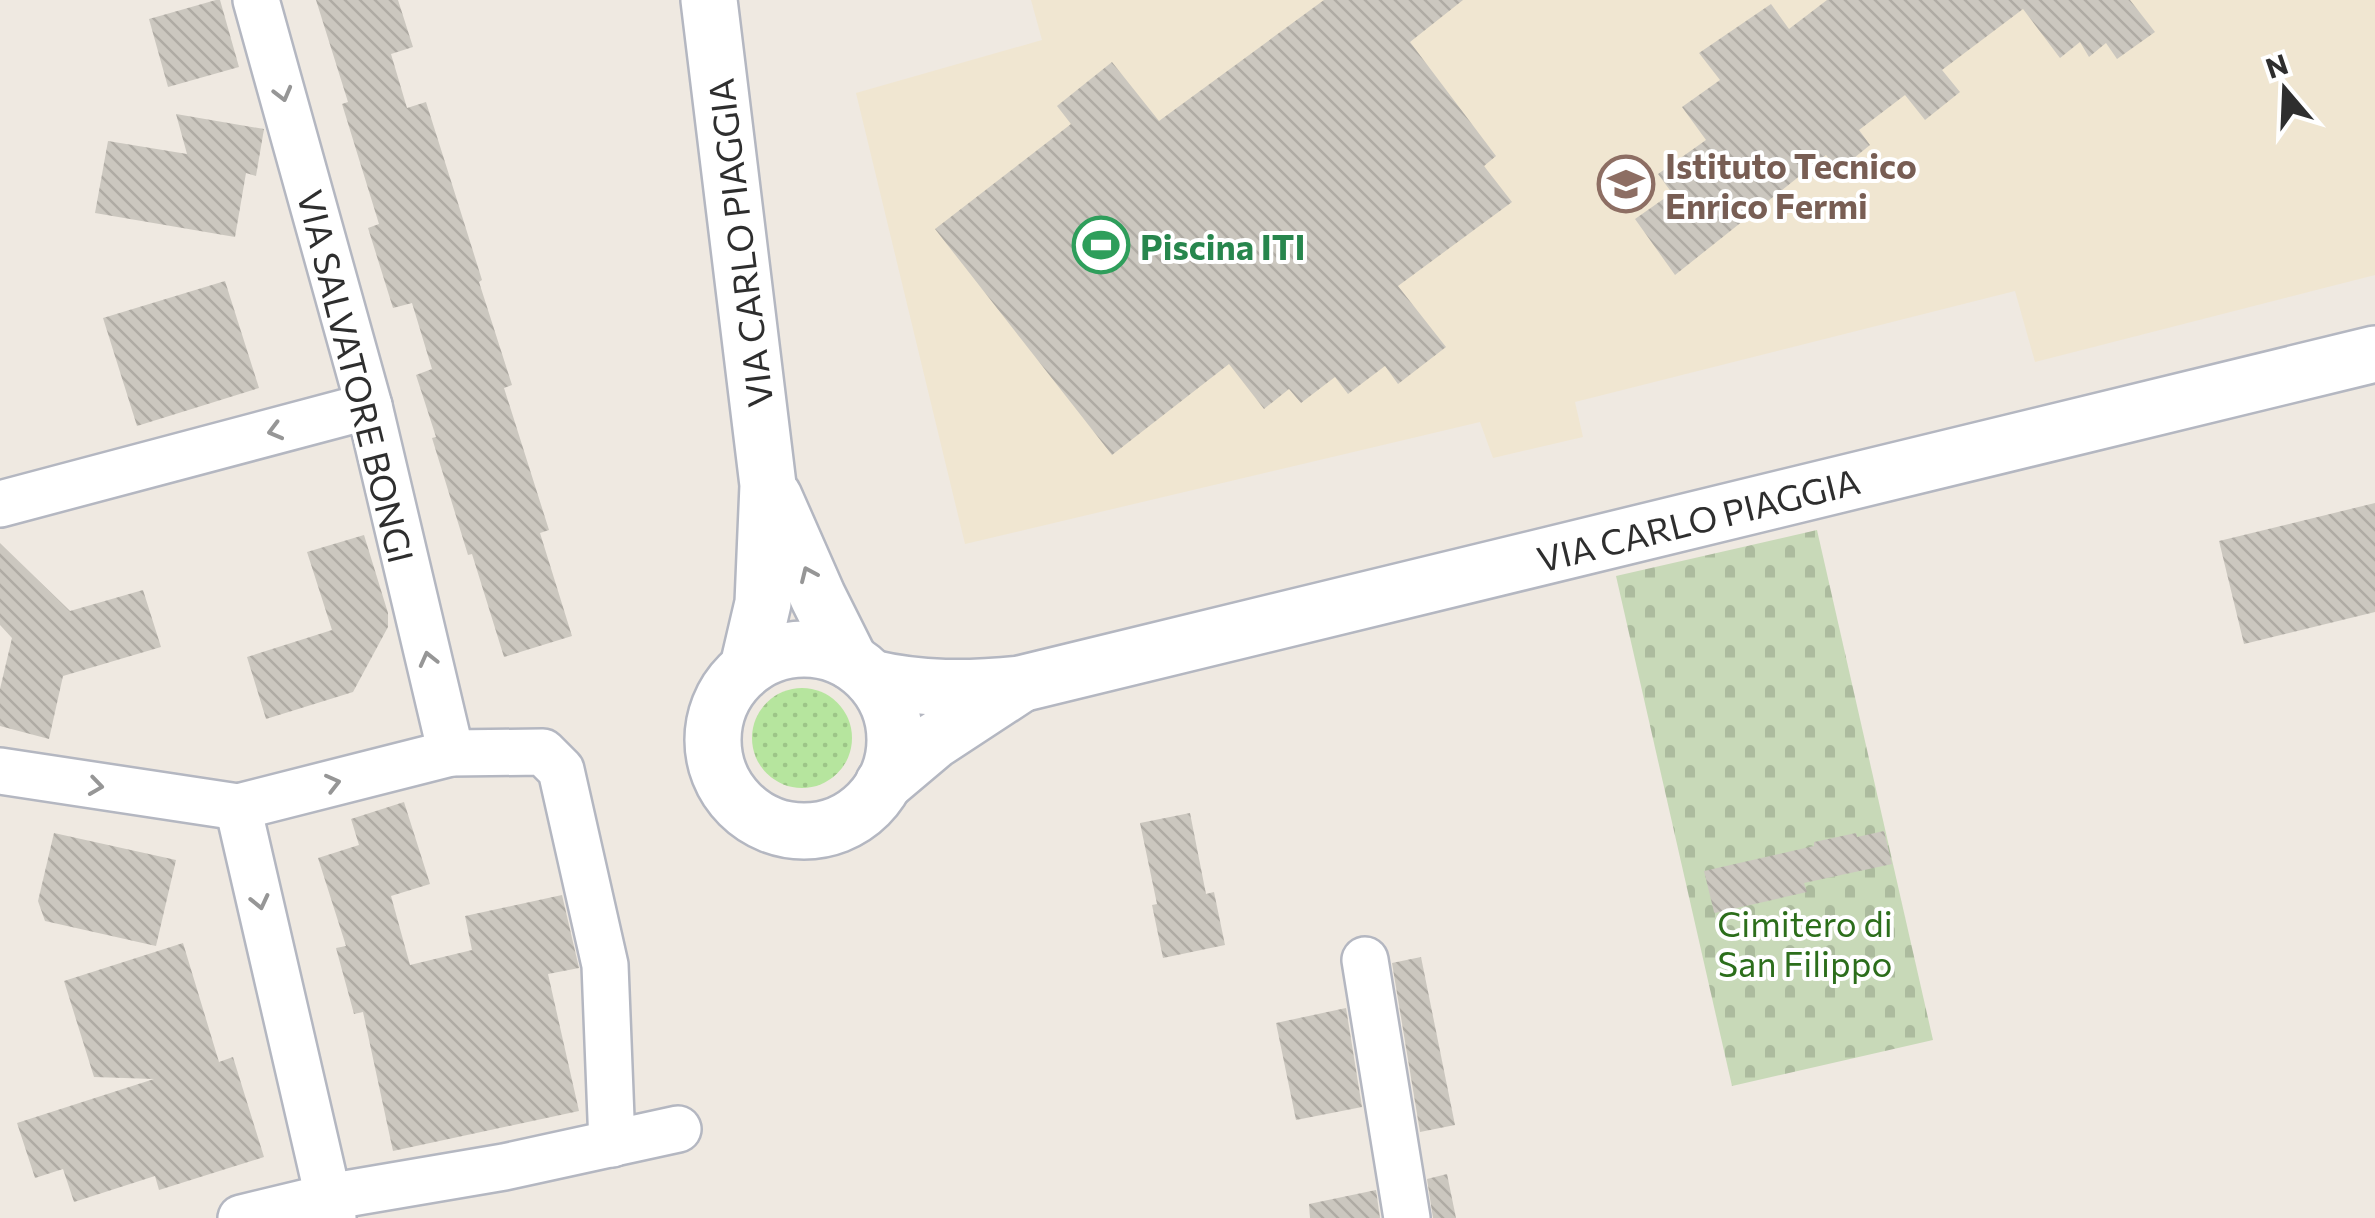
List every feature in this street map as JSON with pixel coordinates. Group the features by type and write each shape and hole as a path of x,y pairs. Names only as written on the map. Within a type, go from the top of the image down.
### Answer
{"street":[{"name":"VIA SALVATORE BONGI","path":"256,0 369,406 451,753"},
{"name":"VIA CARLO PIAGGIA","path":"709,0 768,485 763,602 748,667"},
{"name":"VIA CARLO PIAGGIA","path":"768,485 818,597 861,670 906,686 947,689 1020,684 2375,354"},
{"path":"0,504 369,406"},
{"path":"798,648 834,654 861,670 886,700 894,727 894,756 874,797 851,818 807,830 777,827 738,803 720,778 712,733 720,703 748,667 798,648"},
{"name":"VIA CARLO PIAGGIA","path":"883,784 934,741 1020,684"},
{"path":"0,771 238,806 451,753 542,752 560,770 606,965 612,1144"},
{"path":"238,806 330,1208"},
{"path":"1365,960 1407,1218"},
{"path":"241,1218 330,1208 678,1130"}],"shaded area":[{"name":"Istituto Tecnico Enrico Fermi","path":"1031,0 2375,0 2375,275 2035,362 2015,291 1575,402 1583,437 1493,458 1480,422 965,544 856,93 1042,40"}],"green space":[{"name":"Cimitero di San Filippo","path":"1817,530 1933,1040 1732,1086 1616,576"},
{"path":"802,688 830,696 844,710 852,738 844,766 830,780 802,788 774,780 760,766 752,738 760,710 774,696"}],"building":[{"path":"220,0 239,67 168,87 149,19"},
{"path":"316,0 398,0 413,47 391,54 407,108 426,102 482,280 479,282 512,385 504,388 549,530 540,533 572,636 504,657 432,438 436,437 416,375 432,369 412,303 393,308 368,228 379,224 342,104 348,102"},
{"path":"1324,0 1463,0 1410,42 1496,156 1484,166 1512,202 1398,286 1446,347 1398,384 1385,366 1348,394 1335,377 1301,403 1289,389 1264,409 1229,364 1112,455 935,229 1071,124 1057,106 1112,62 1159,121"},
{"path":"1827,0 2130,0 2155,32 2117,59 2106,43 2089,57 2080,42 2060,58 2023,9 1942,70 1960,92 1925,120 1905,95 1859,130 1870,145 1838,171 1826,155 1675,275 1635,219 1672,193 1658,174 1706,140 1682,107 1720,80 1699,53 1771,4 1789,29"},
{"path":"176,114 264,129 256,176 246,173 235,237 95,213 108,141 187,154"},
{"path":"225,281 259,388 137,426 103,318"},
{"path":"2375,503 2375,612 2244,644 2219,541"},
{"path":"364,535 388,613 388,627 353,692 266,719 247,657 332,630 307,552"},
{"path":"0,543 70,611 143,590 161,647 63,676 49,739 0,726 0,689 12,638 0,625"},
{"path":"404,802 430,884 391,896 410,965 472,950 465,916 562,895 579,968 548,974 579,1111 393,1151 363,1012 354,1014 336,948 346,946 318,858 359,845 351,819"},
{"path":"1190,813 1206,894 1214,892 1225,945 1163,958 1152,905 1157,904 1140,823"},
{"path":"1884,831 1892,864 1804,883 1807,892 1714,912 1704,871 1814,846 1814,842"},
{"path":"54,833 176,860 156,946 45,921 38,901"},
{"path":"183,943 219,1062 233,1057 264,1157 159,1190 155,1176 74,1202 63,1169 35,1178 17,1123 154,1079 94,1077 64,981"},
{"path":"1421,957 1455,1125 1420,1132 1392,963"},
{"path":"1346,1008 1362,1107 1296,1120 1276,1023"},
{"path":"1447,1174 1456,1218 1433,1218 1427,1179"},
{"path":"1376,1190 1380,1218 1310,1218 1309,1204"}],"place":[{"name":"Istituto Tecnico Enrico Fermi","path":"1626,184"},
{"name":"Piscina ITI","path":"1101,245"}]}
